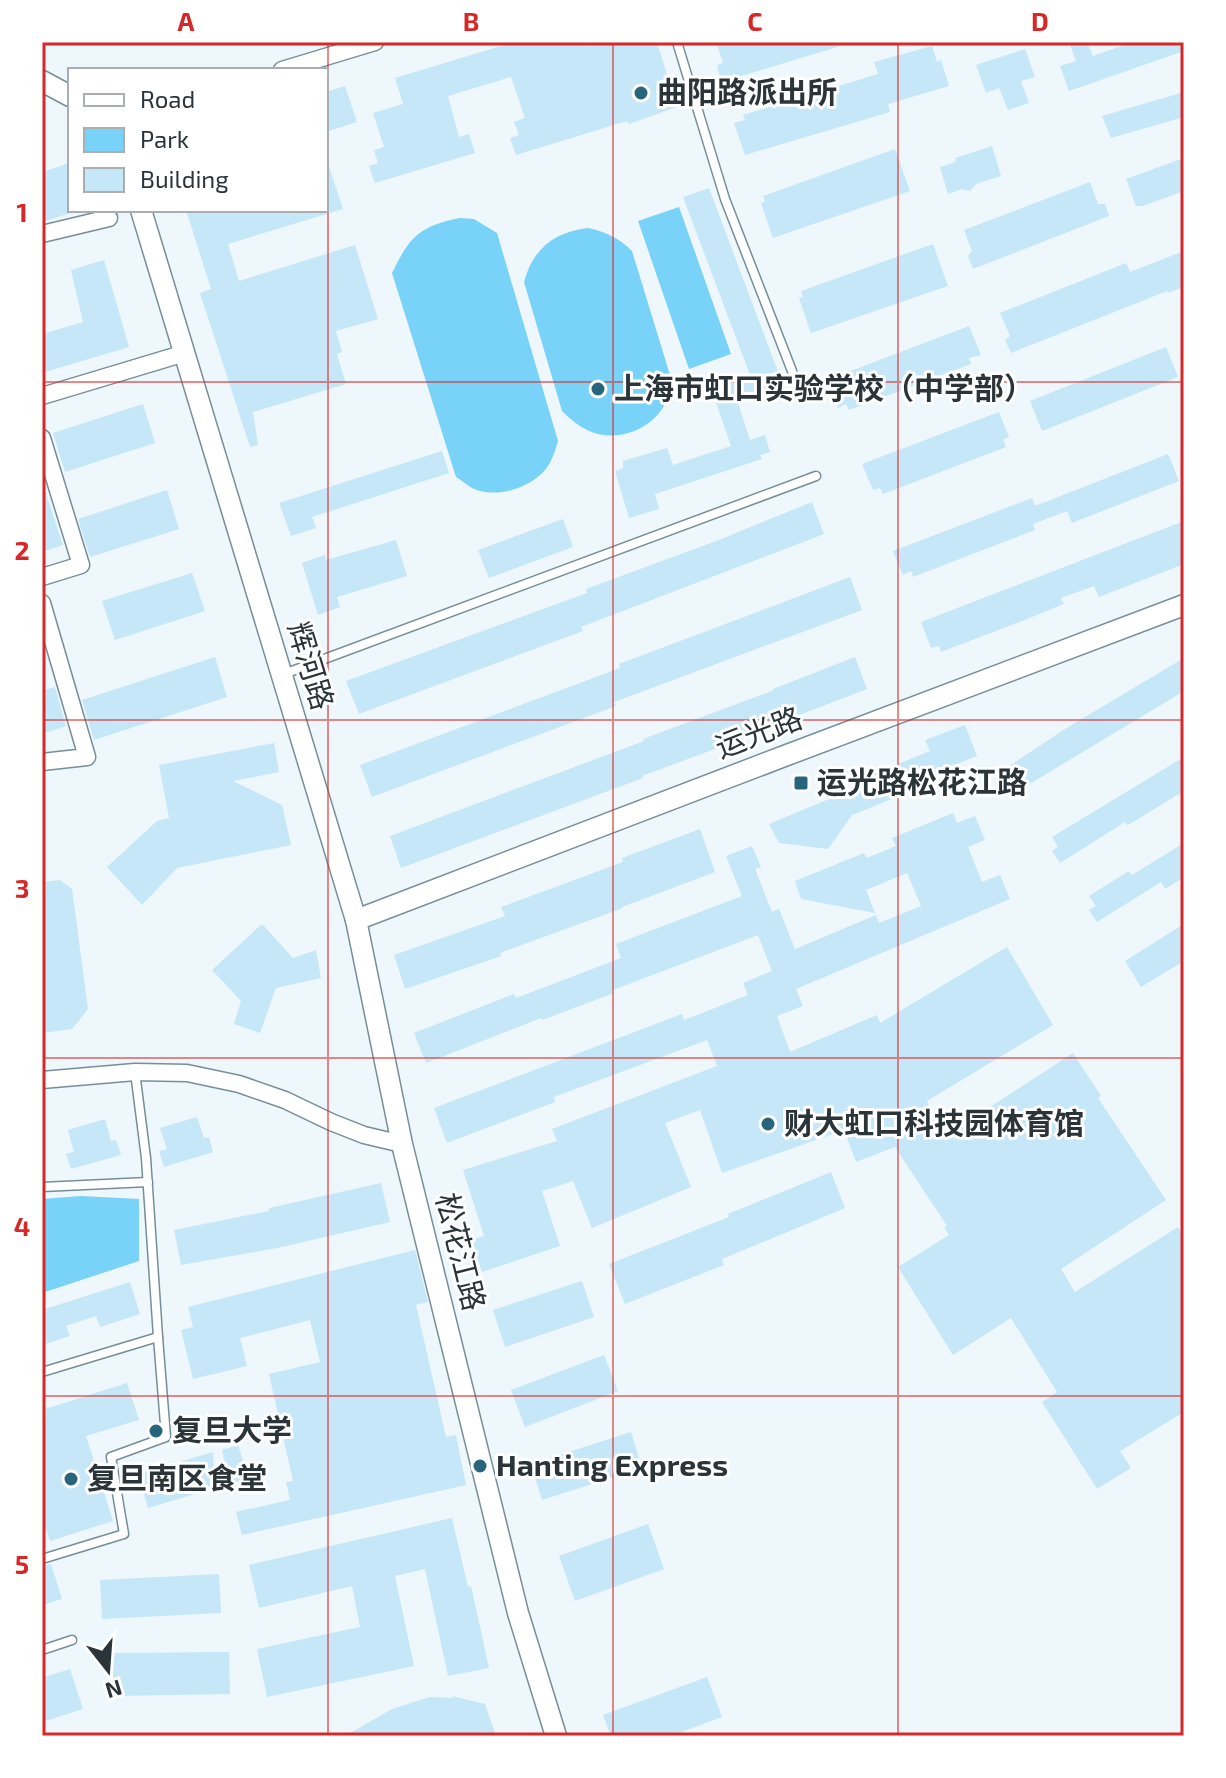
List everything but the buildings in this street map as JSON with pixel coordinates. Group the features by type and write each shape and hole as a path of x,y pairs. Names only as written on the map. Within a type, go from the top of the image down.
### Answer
{"street":[{"path":"289,68 375,42"},
{"path":"42,81 68,95"},
{"name":"辉河路","path":"142,212 356,920 402,1144"},
{"path":"42,234 109,218"},
{"path":"42,396 185,353"},
{"path":"42,438 81,565 42,577"},
{"path":"42,603 87,757 42,762"},
{"name":"运光路","path":"356,920 1184,605"},
{"path":"42,1080 135,1072 187,1073 239,1084 285,1100 353,1131 402,1144"},
{"name":"松花江路","path":"402,1144 518,1613 556,1736"}],"lane":[{"path":"677,42 725,199 792,371"},
{"path":"281,675 816,476"},
{"path":"42,1559 124,1534 111,1457 166,1437 148,1182 135,1072"},
{"path":"42,1187 148,1182"},
{"path":"42,1372 158,1337"},
{"path":"42,1650 72,1640"}],"green space":[{"path":"679,207 731,354 689,369 638,221"},
{"path":"460,218 474,219 497,233 558,441 550,464 538,477 521,487 501,492 472,488 456,477 392,273 418,235 435,225"},
{"path":"588,228 612,236 632,251 670,375 669,394 664,406 647,424 624,434 599,434 587,430 562,411 524,282 533,260 547,244 565,233"},
{"path":"81,1196 139,1199 139,1261 42,1293 42,1199"}],"place":[{"name":"曲阳路派出所","path":"641,93"},
{"name":"上海市虹口实验学校（中学部）","path":"598,389"},
{"name":"运光路松花江路","path":"801,783"},
{"name":"财大虹口科技园体育馆","path":"768,1124"},
{"name":"复旦大学","path":"156,1431"},
{"name":"Hanting Express","path":"480,1466"},
{"name":"复旦南区食堂","path":"71,1479"}]}
